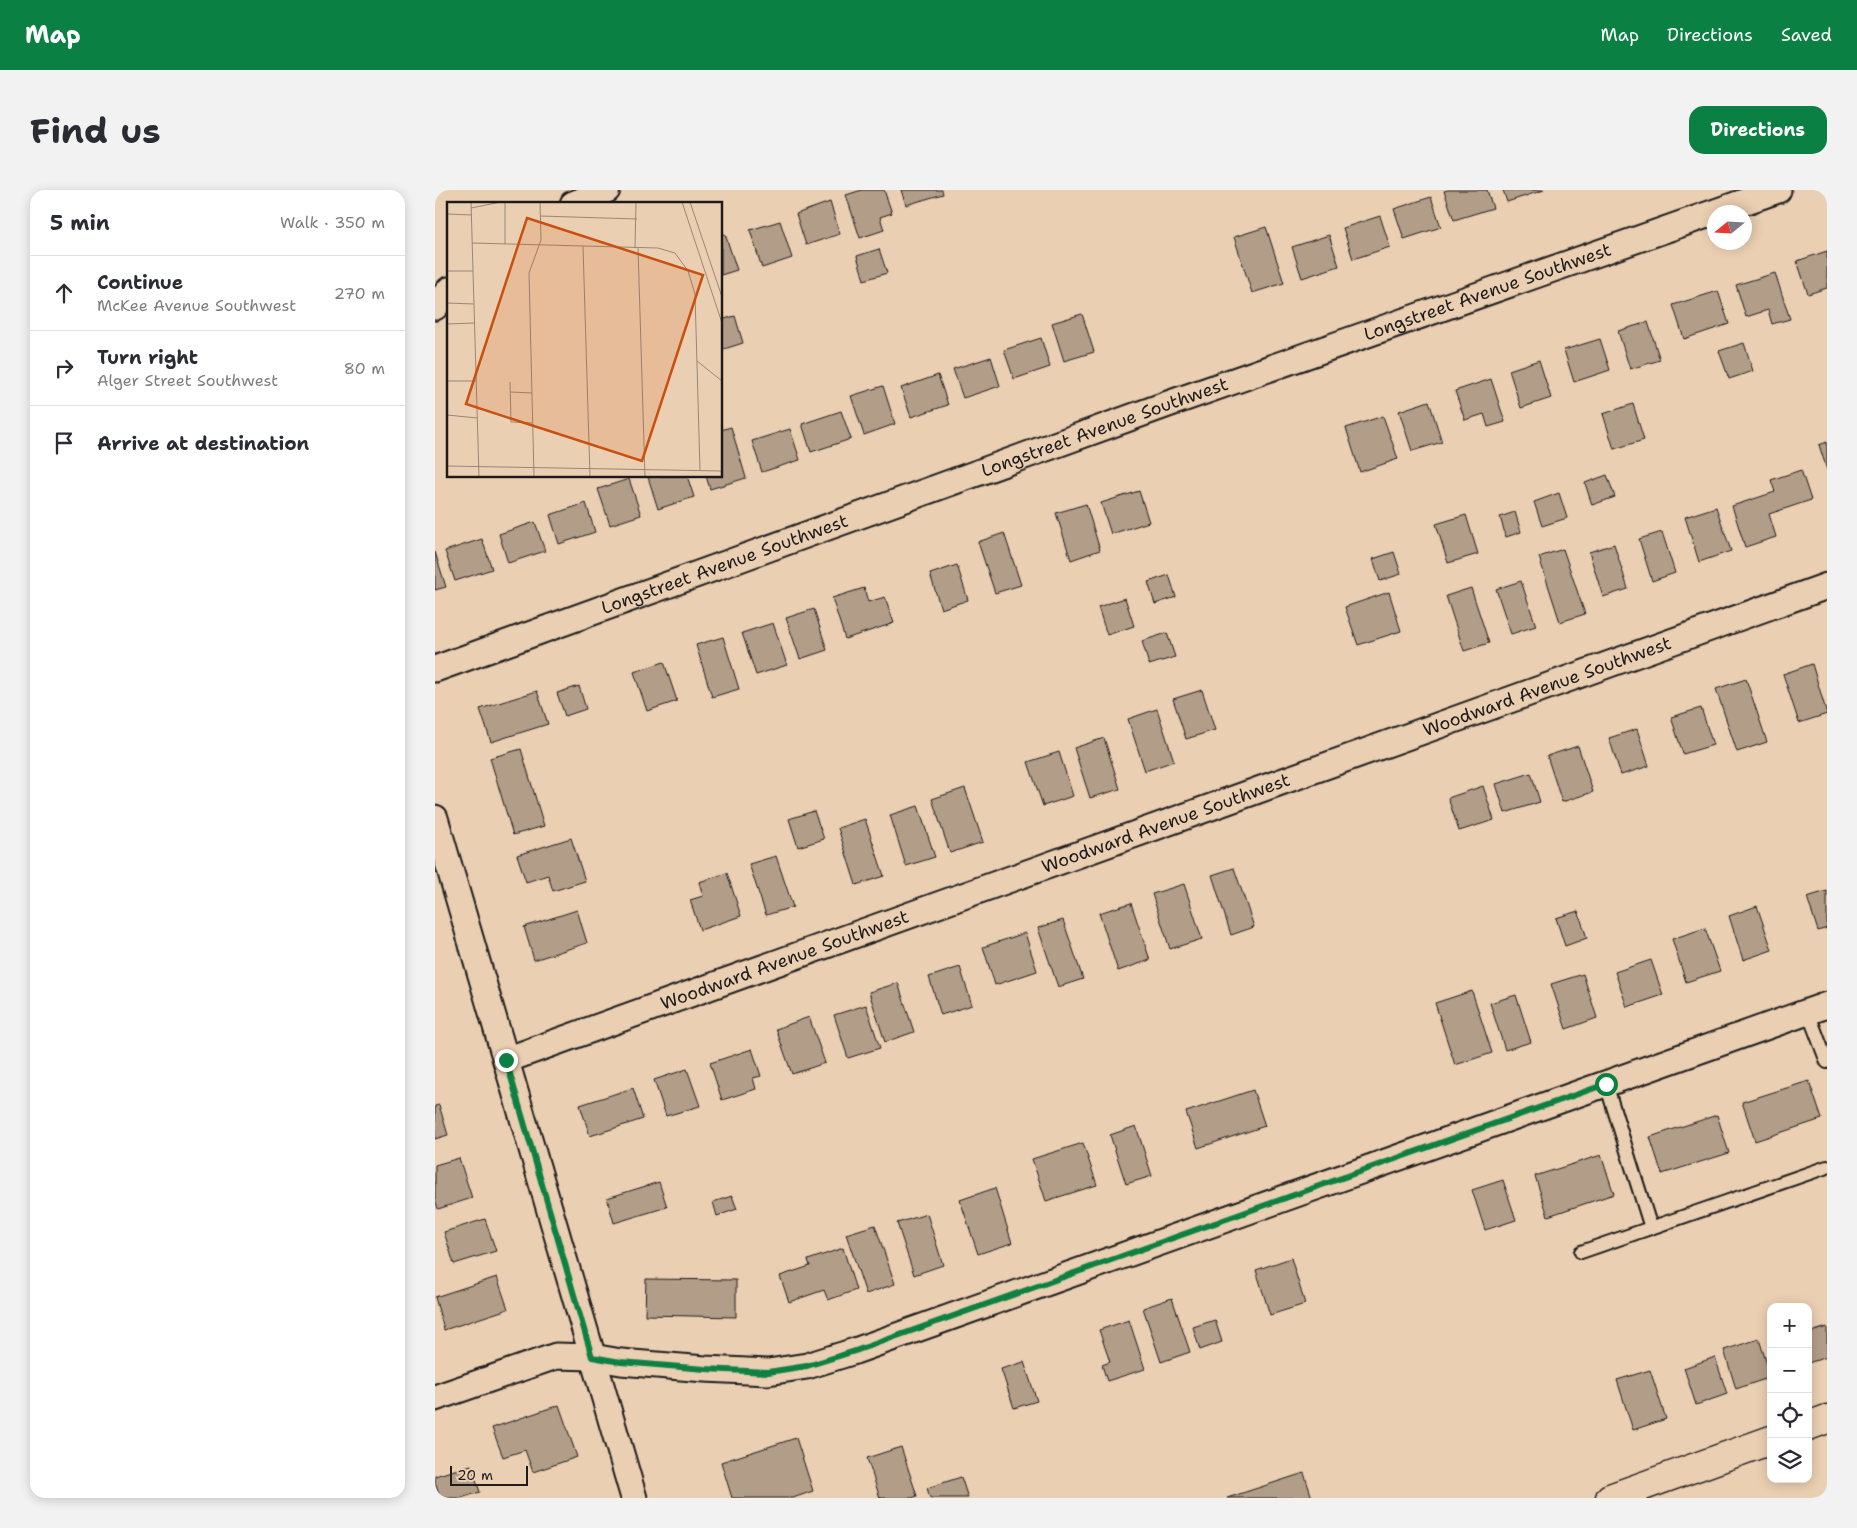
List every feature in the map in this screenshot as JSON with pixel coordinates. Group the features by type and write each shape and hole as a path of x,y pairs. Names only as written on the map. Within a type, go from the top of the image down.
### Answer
{"main road":[{"path":"1812,1425 1827,1419"},
{"path":"1610,1498 1654,1491 1767,1442"}],"street":[{"path":"578,202 607,190"},
{"name":"Longstreet Avenue Southwest","path":"435,670 1168,404 1778,190"},
{"path":"435,307 447,292"},
{"name":"Woodward Avenue Southwest","path":"506,1060 1827,586"},
{"path":"435,818 635,1498"},
{"path":"435,1398 557,1356 592,1357 621,1362 705,1369 768,1372 807,1366 1818,1009"}],"lane":[{"path":"1818,1009 1827,1062"},
{"path":"1606,1084 1651,1228"},
{"path":"1581,1252 1827,1167"}],"building":[{"path":"862,190 884,190 892,213 880,217 884,230 860,238 846,195"},
{"path":"901,190 942,190 943,194 906,205"},
{"path":"1487,190 1493,208 1454,220 1444,191"},
{"path":"1503,190 1544,190 1507,202"},
{"path":"1431,197 1441,227 1404,239 1394,209"},
{"path":"830,202 840,234 806,245 796,214"},
{"path":"1380,216 1390,247 1353,259 1343,228"},
{"path":"780,221 792,258 762,268 750,230"},
{"path":"1266,227 1284,283 1252,293 1234,237"},
{"path":"723,234 725,234 737,270 723,274"},
{"path":"1329,235 1339,266 1302,278 1292,247"},
{"path":"879,249 887,273 864,280 857,256"},
{"path":"1827,251 1827,288 1808,294 1797,261"},
{"path":"1775,273 1790,319 1772,324 1768,310 1746,317 1736,285"},
{"path":"1718,291 1729,324 1684,339 1673,305"},
{"path":"1082,314 1094,352 1064,361 1052,323"},
{"path":"735,316 743,343 723,349 723,319"},
{"path":"1648,322 1660,360 1630,369 1618,331"},
{"path":"1041,338 1050,367 1014,379 1004,350"},
{"path":"1600,339 1610,370 1574,382 1564,350"},
{"path":"1744,343 1753,371 1729,379 1719,351"},
{"path":"991,357 1000,386 963,398 953,369"},
{"path":"1539,360 1551,398 1521,408 1509,370"},
{"path":"938,375 948,405 911,417 901,388"},
{"path":"1491,379 1505,422 1488,427 1484,414 1465,420 1455,391"},
{"path":"883,386 895,424 864,435 851,396"},
{"path":"1429,401 1442,442 1412,451 1399,411"},
{"path":"1633,404 1644,440 1614,449 1603,414"},
{"path":"841,411 851,439 811,452 802,424"},
{"path":"1383,416 1398,459 1360,472 1346,428"},
{"path":"731,427 746,478 710,489 707,478 723,478 723,429"},
{"path":"790,429 800,460 762,472 752,441"},
{"path":"1827,442 1827,470 1819,445"},
{"path":"1801,470 1811,500 1769,514 1776,537 1745,547 1732,506 1775,492 1771,480"},
{"path":"1607,475 1615,497 1592,505 1585,483"},
{"path":"648,478 688,478 694,497 658,509"},
{"path":"629,479 641,515 610,525 598,489"},
{"path":"1139,491 1149,522 1111,534 1101,503"},
{"path":"1559,493 1567,518 1542,526 1534,502"},
{"path":"586,503 595,532 559,544 550,515"},
{"path":"1086,504 1100,550 1071,560 1056,513"},
{"path":"1716,507 1731,551 1699,562 1685,517"},
{"path":"1515,512 1521,532 1506,537 1500,517"},
{"path":"1466,515 1478,554 1448,563 1436,524"},
{"path":"535,522 545,551 508,563 499,534"},
{"path":"1662,532 1675,573 1652,581 1639,539"},
{"path":"1004,533 1021,585 995,593 978,542"},
{"path":"482,539 492,569 455,581 445,551"},
{"path":"1614,544 1628,589 1603,597 1589,552"},
{"path":"1563,549 1585,614 1560,622 1539,557"},
{"path":"435,552 446,587 435,590"},
{"path":"1394,552 1401,574 1380,581 1373,559"},
{"path":"957,565 968,600 941,609 930,574"},
{"path":"1169,575 1176,597 1155,604 1148,582"},
{"path":"1521,581 1536,626 1511,634 1496,589"},
{"path":"864,588 868,602 885,597 894,623 845,639 832,598"},
{"path":"1471,588 1489,643 1464,651 1446,596"},
{"path":"1389,592 1401,631 1358,645 1345,607"},
{"path":"1125,598 1134,626 1107,635 1098,607"},
{"path":"814,609 827,650 800,659 786,618"},
{"path":"773,623 787,665 756,675 742,633"},
{"path":"1167,633 1175,657 1149,665 1142,641"},
{"path":"723,637 739,689 712,697 696,645"},
{"path":"664,662 677,701 647,711 634,672"},
{"path":"1812,664 1827,714 1799,723 1783,674"},
{"path":"1746,679 1767,742 1737,752 1716,689"},
{"path":"579,686 586,709 565,716 557,693"},
{"path":"1202,690 1215,730 1186,739 1173,699"},
{"path":"537,691 548,724 491,742 480,709"},
{"path":"1701,708 1713,745 1683,754 1671,717"},
{"path":"1157,709 1174,761 1145,771 1128,719"},
{"path":"1637,729 1649,766 1621,775 1609,738"},
{"path":"1104,738 1120,789 1090,798 1074,748"},
{"path":"1578,746 1593,792 1562,802 1547,756"},
{"path":"521,749 544,826 513,835 490,758"},
{"path":"1059,752 1073,796 1043,806 1028,762"},
{"path":"1531,773 1540,802 1505,813 1496,784"},
{"path":"1483,786 1494,820 1459,831 1448,798"},
{"path":"965,788 983,842 950,853 932,799"},
{"path":"918,806 935,857 906,866 890,815"},
{"path":"814,811 824,839 798,847 789,819"},
{"path":"865,819 884,876 856,885 838,828"},
{"path":"571,838 585,881 553,891 548,875 526,882 517,855"},
{"path":"776,856 793,907 766,915 749,864"},
{"path":"1234,868 1254,927 1231,935 1212,875"},
{"path":"727,873 741,916 700,930 690,900 703,896 699,882"},
{"path":"1184,884 1202,939 1170,949 1152,894"},
{"path":"1827,891 1827,928 1818,931 1807,897"},
{"path":"1131,903 1150,960 1118,971 1099,913"},
{"path":"1757,906 1772,950 1743,960 1729,916"},
{"path":"577,910 587,943 534,960 524,927"},
{"path":"1578,911 1587,938 1565,946 1556,918"},
{"path":"1063,920 1083,979 1058,987 1038,928"},
{"path":"1705,928 1720,971 1686,982 1672,939"},
{"path":"1025,933 1037,971 995,985 983,947"},
{"path":"1651,960 1663,995 1627,1007 1615,972"},
{"path":"960,967 972,1005 941,1015 929,977"},
{"path":"1583,974 1597,1018 1566,1029 1551,984"},
{"path":"898,983 914,1032 885,1042 869,992"},
{"path":"1472,991 1492,1053 1455,1065 1435,1003"},
{"path":"1516,995 1531,1042 1505,1050 1490,1003"},
{"path":"866,1005 880,1048 848,1058 834,1015"},
{"path":"809,1017 825,1063 792,1074 776,1029"},
{"path":"752,1049 761,1076 753,1078 756,1089 722,1100 710,1063"},
{"path":"687,1069 700,1106 666,1116 654,1080"},
{"path":"1809,1081 1822,1119 1755,1141 1742,1102"},
{"path":"633,1088 643,1119 590,1136 580,1105"},
{"path":"1253,1090 1265,1126 1198,1148 1186,1112"},
{"path":"439,1105 448,1135 435,1139 435,1106"},
{"path":"1717,1115 1729,1153 1662,1174 1650,1137"},
{"path":"1136,1126 1152,1176 1126,1184 1110,1135"},
{"path":"1083,1143 1097,1185 1046,1201 1032,1159"},
{"path":"1601,1155 1614,1194 1548,1216 1535,1176"},
{"path":"459,1158 472,1198 438,1209 435,1199 435,1165"},
{"path":"1503,1180 1516,1220 1485,1230 1472,1190"},
{"path":"659,1182 667,1207 614,1223 607,1198"},
{"path":"995,1188 1012,1243 978,1254 960,1200"},
{"path":"732,1196 737,1209 717,1216 713,1202"},
{"path":"927,1214 943,1265 914,1275 897,1223"},
{"path":"485,1219 496,1251 454,1264 444,1232"},
{"path":"875,1225 895,1284 866,1294 846,1234"},
{"path":"843,1248 856,1290 828,1300 824,1290 789,1302 780,1276 810,1266 808,1260"},
{"path":"1291,1258 1305,1304 1270,1315 1256,1270"},
{"path":"497,1277 508,1309 444,1330 435,1297"},
{"path":"646,1279 736,1280 736,1317 645,1315"},
{"path":"1172,1298 1190,1352 1161,1362 1143,1308"},
{"path":"1129,1320 1145,1369 1107,1381 1102,1365 1110,1362 1099,1330"},
{"path":"1215,1320 1222,1342 1200,1350 1193,1327"},
{"path":"1827,1327 1827,1357 1812,1362 1812,1348 1812,1332"},
{"path":"1759,1339 1767,1364 1767,1378 1736,1389 1724,1350"},
{"path":"1715,1357 1727,1394 1696,1405 1684,1368"},
{"path":"1024,1362 1037,1401 1014,1408 1001,1369"},
{"path":"1650,1370 1666,1419 1633,1430 1617,1380"},
{"path":"559,1405 577,1457 533,1472 525,1450 503,1457 492,1428"},
{"path":"796,1438 813,1491 793,1498 732,1498 721,1462"},
{"path":"901,1447 917,1496 912,1498 880,1498 867,1458"},
{"path":"471,1465 480,1492 461,1498 440,1498 435,1476"},
{"path":"1304,1473 1312,1498 1227,1498"},
{"path":"961,1477 968,1498 930,1498 927,1488"}],"route":[{"path":"506,1060 592,1357 621,1362 768,1372 807,1366 855,1351 1606,1084"}]}
